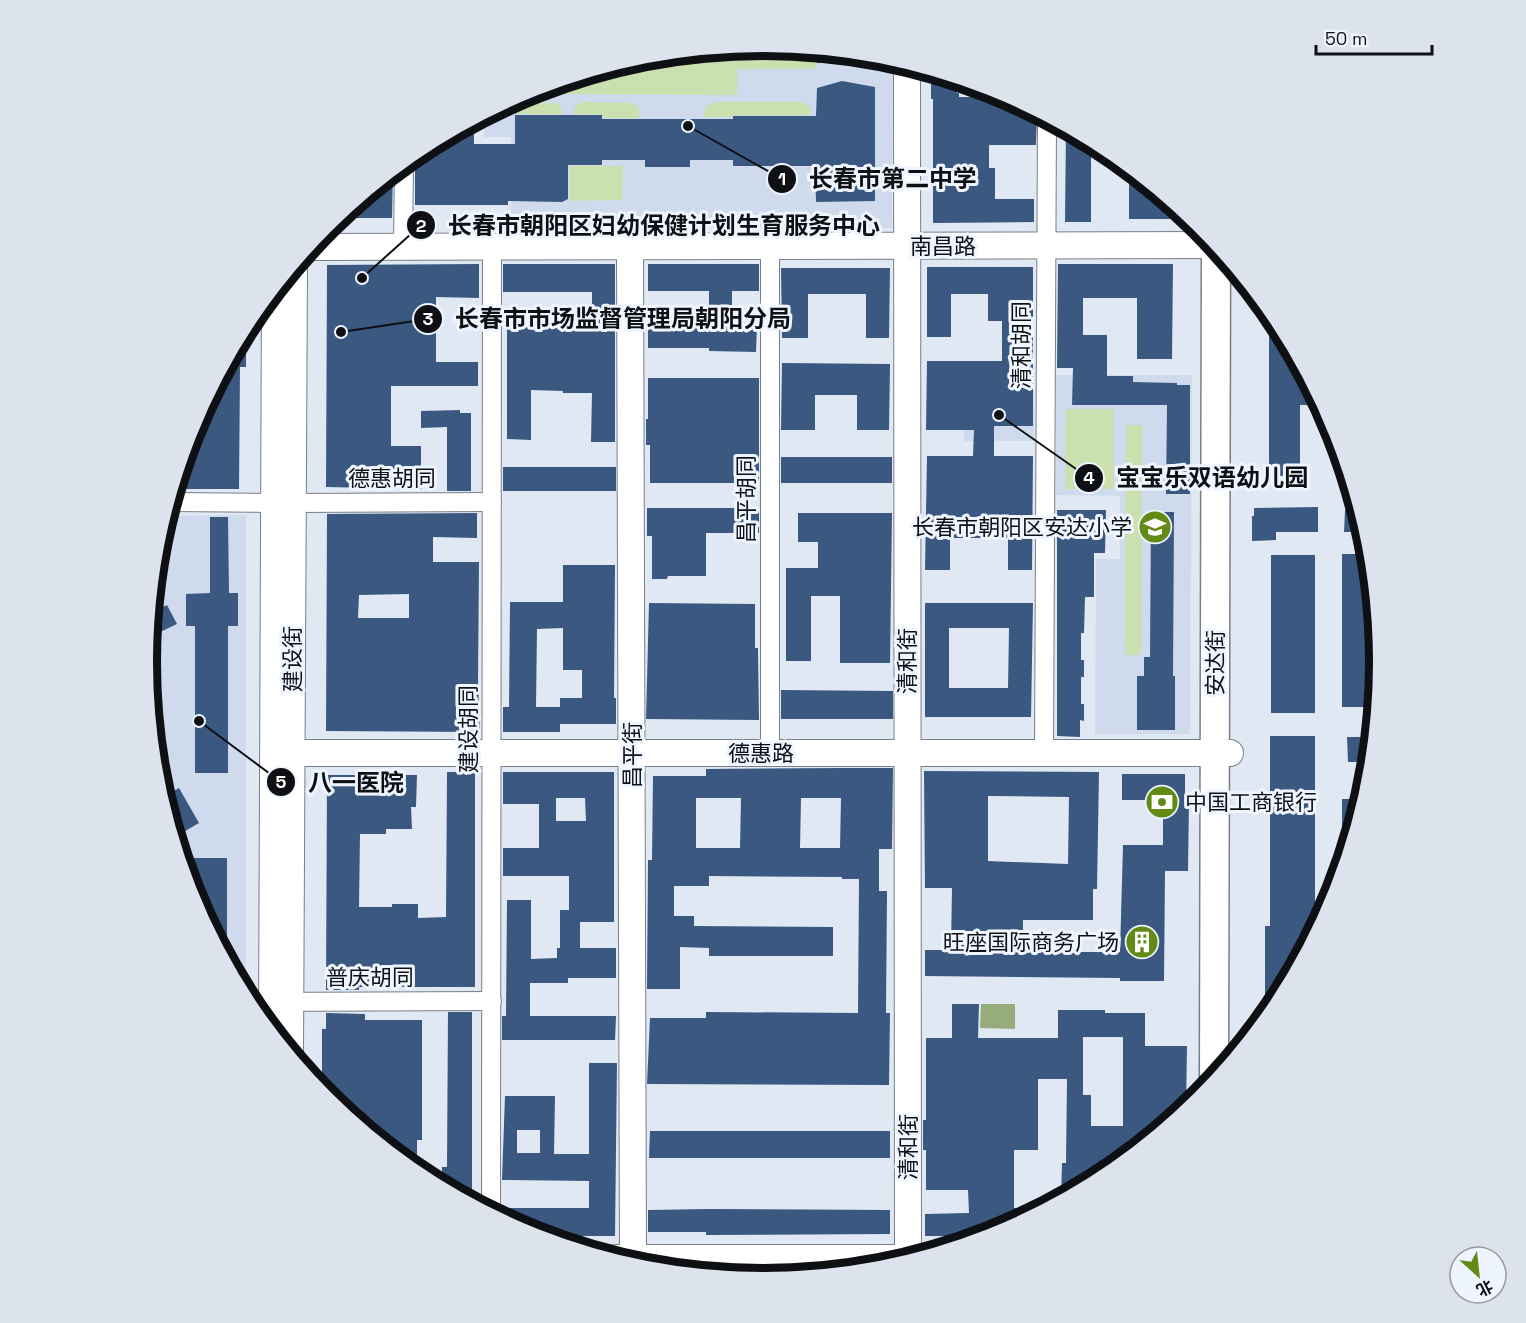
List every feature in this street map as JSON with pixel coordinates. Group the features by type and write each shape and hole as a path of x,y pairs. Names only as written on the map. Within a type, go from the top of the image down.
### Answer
{"main road":[{"name":"安达街","path":"1216,259 1230,1048"},
{"name":"安达街","path":"1214,1066 1223,753 1231,277"}],"street":[{"name":"清和街","path":"907,73 908,1250"},
{"name":"清和胡同","path":"1044,753 1047,127"},
{"path":"404,174 404,246"},
{"name":"南昌路","path":"322,246 1204,246"},
{"name":"建设胡同","path":"491,1203 492,246"},
{"name":"昌平街","path":"628,1252 632,753 630,246"},
{"name":"昌平胡同","path":"770,246 770,753"},
{"name":"建设街","path":"280,1027 270,1002 284,503 293,279"},
{"name":"建设街","path":"270,1002 292,753 276,302"},
{"name":"德惠胡同","path":"179,502 492,502"},
{"name":"德惠路","path":"292,753 1223,753"},
{"name":"普庆胡同","path":"270,1002 492,1001"},
{"path":"669,1260 866,1258"}],"shaded area":[{"path":"763,56 803,57 881,67 893,70 892,228 511,227 511,137 484,137 484,124 531,102 606,76 645,67 723,57"},
{"name":"长春市朝阳区安达小学","path":"1056,375 1192,375 1190,734 1095,734 1096,559 1120,559 1120,496 1056,495"},
{"path":"964,390 1034,390 1034,441 964,441"},
{"path":"246,515 246,977 219,930 189,856 169,780 162,741 158,701 158,622 162,582 175,516"}],"green space":[{"path":"763,56 816,58 816,69 737,69 737,95 552,94 606,76 684,61"},
{"path":"530,102 556,103 561,107 562,114 518,114 518,108"},
{"path":"582,102 634,103 639,108 639,118 603,118 603,115 574,114 575,106"},
{"path":"716,102 802,102 810,108 811,115 703,117 707,106"},
{"path":"570,166 623,166 622,200 570,201"},
{"path":"1066,409 1114,409 1114,489 1065,489"},
{"path":"1126,425 1142,425 1141,655 1125,655"},
{"path":"981,1004 1015,1004 1015,1029 980,1028"}],"building":[{"path":"817,58 855,63 817,63"},
{"path":"931,79 957,88 959,97 982,97 1037,121 1036,145 989,145 989,168 995,168 995,199 1034,199 1034,222 933,223 933,99 931,99"},
{"path":"842,81 875,87 875,201 816,202 815,166 733,166 733,160 690,160 690,167 645,167 645,160 602,160 602,165 568,165 568,199 562,202 508,201 508,205 415,205 415,166 474,129 474,144 515,144 515,115 602,115 602,119 733,119 733,116 816,116 817,88"},
{"path":"1066,137 1091,152 1091,222 1065,222"},
{"path":"1129,179 1172,214 1172,219 1129,219"},
{"path":"393,182 392,218 350,218"},
{"path":"479,264 479,298 436,297 436,362 478,362 478,386 391,386 391,446 421,446 421,489 326,487 327,265"},
{"path":"503,264 615,264 615,442 591,442 592,393 531,390 531,440 507,439 507,327 592,327 592,292 503,292"},
{"path":"648,264 759,264 759,291 732,291 732,325 757,325 756,352 709,351 709,348 648,348 648,320 709,320 709,291 648,291"},
{"path":"1058,264 1173,264 1172,359 1137,359 1137,298 1083,298 1083,335 1107,335 1107,376 1133,376 1133,382 1190,385 1190,494 1166,494 1167,405 1072,405 1073,368 1057,368"},
{"path":"927,267 1033,267 1033,426 994,426 994,456 1033,456 1032,570 1008,570 1008,538 950,538 950,570 925,570 927,456 973,456 974,430 926,430 927,361 1002,361 1002,321 988,321 988,294 951,294 951,337 927,337"},
{"path":"781,268 890,268 889,338 866,338 866,294 808,294 808,338 782,338"},
{"path":"1269,328 1312,405 1300,405 1300,476 1269,476"},
{"path":"246,345 246,367 240,367 239,489 183,489 203,430 219,393"},
{"path":"782,363 890,364 889,430 857,430 857,395 815,395 815,430 781,430"},
{"path":"648,378 759,378 759,483 650,483 650,445 646,445"},
{"path":"460,410 460,413 471,413 471,491 447,491 447,427 421,428 421,411"},
{"path":"781,457 892,457 892,483 781,483"},
{"path":"503,467 616,467 616,491 503,491"},
{"path":"1318,507 1318,532 1276,532 1276,540 1252,541 1254,508"},
{"path":"647,508 759,508 759,533 706,533 706,576 668,576 667,579 652,579 652,536 647,536"},
{"path":"1057,510 1106,510 1105,553 1094,553 1094,597 1085,597 1084,633 1081,633 1081,660 1084,660 1084,677 1081,677 1081,704 1084,704 1084,721 1080,720 1080,737 1057,736"},
{"path":"1345,510 1349,510 1354,532 1344,532"},
{"path":"1151,512 1174,512 1175,730 1137,730 1137,676 1144,676 1144,657 1150,657"},
{"path":"477,513 477,538 433,537 433,562 479,562 480,732 326,731 327,514","holes":["409,594 409,618 358,618 359,595"]},
{"path":"798,513 892,513 890,663 840,663 840,596 811,596 811,661 786,661 786,568 818,568 818,542 798,542"},
{"path":"210,517 228,517 229,593 238,593 238,626 228,626 228,773 195,773 195,626 186,626 186,594 210,593"},
{"path":"1342,554 1359,554 1368,622 1367,707 1342,707"},
{"path":"1271,555 1315,555 1315,713 1271,713"},
{"path":"563,565 615,565 614,698 616,698 616,724 560,724 560,732 503,732 503,707 509,707 510,602 563,602","holes":["563,628 563,670 582,670 582,698 560,698 560,707 536,707 537,629"]},
{"path":"649,603 755,604 759,720 646,719"},
{"path":"925,603 1033,603 1031,717 925,717","holes":["949,628 1009,628 1008,688 949,688"]},
{"path":"167,605 177,624 158,633 158,622 159,609"},
{"path":"781,690 893,691 893,719 781,719"},
{"path":"1270,736 1315,736 1315,912 1288,964 1265,1001 1265,926 1270,926"},
{"path":"1347,737 1364,737 1360,762 1348,762"},
{"path":"893,768 892,849 879,849 879,891 887,891 886,1013 890,1013 889,1085 647,1084 650,1018 706,1018 706,1012 858,1013 859,879 842,879 842,877 709,876 709,886 674,886 674,916 694,916 694,926 833,927 833,956 709,956 709,948 680,947 680,989 647,989 648,860 652,860 653,776 706,776 706,769","holes":["696,798 741,798 740,848 696,848","801,798 841,798 840,848 800,848"]},
{"path":"924,771 1099,772 1097,889 1093,889 1093,920 1023,920 1023,952 1120,952 1123,845 1163,845 1163,800 1122,800 1122,774 1185,774 1185,800 1189,800 1188,871 1165,871 1164,981 1120,981 1120,978 925,976 925,950 951,950 952,888 925,888","holes":["988,796 1069,797 1068,864 988,861"]},
{"path":"447,772 475,772 475,987 359,987 359,990 326,990 327,775 417,775 416,807 411,807 412,829 386,829 386,834 360,834 359,907 418,904 418,918 446,917"},
{"path":"503,772 614,772 614,922 580,922 580,948 616,948 616,978 568,978 568,983 530,983 530,1016 616,1016 615,1040 502,1040 502,1016 506,1016 507,900 531,900 531,959 557,958 557,948 560,948 560,910 569,910 569,876 503,876 503,848 539,848 539,804 503,804","holes":["556,798 585,798 586,821 556,821"]},
{"path":"179,788 199,823 182,833 178,818 172,792"},
{"path":"1342,799 1352,799 1348,818 1342,839"},
{"path":"193,858 227,858 227,944 219,930 193,867"},
{"path":"952,1004 979,1004 978,1038 1058,1038 1058,1010 1145,1013 1145,1046 1187,1046 1186,1095 1132,1142 1061,1189 1062,1163 1066,1163 1067,1079 1038,1079 1038,1150 1014,1150 1014,1208 1024,1208 955,1236 925,1236 925,1214 969,1213 968,1190 926,1190 923,1120 926,1120 926,1038 952,1038","holes":["1083,1037 1123,1037 1123,1126 1091,1126 1091,1095 1083,1095"]},
{"path":"448,1012 472,1012 472,1193 442,1175 442,1167 447,1167"},
{"path":"326,1013 365,1014 365,1020 422,1020 422,1140 417,1140 417,1159 363,1117 322,1077 322,1029 326,1029"},
{"path":"589,1063 617,1063 615,1236 571,1236 502,1208 589,1208 589,1181 502,1180 505,1096 555,1096 554,1154 589,1154","holes":["517,1130 540,1130 540,1153 517,1153"]},
{"path":"650,1131 890,1131 890,1158 649,1158"},
{"path":"648,1210 890,1210 890,1234 706,1235 706,1232 648,1232"}],"place":[{"name":"长春市第二中学","path":"688,126"},
{"name":"长春市朝阳区妇幼保健计划生育服务中心","path":"362,278"},
{"name":"长春市市场监督管理局朝阳分局","path":"341,332"},
{"name":"宝宝乐双语幼儿园","path":"999,415"},
{"name":"长春市朝阳区安达小学","path":"1155,527"},
{"name":"八一医院","path":"199,721"},
{"name":"中国工商银行","path":"1162,802"},
{"name":"旺座国际商务广场","path":"1142,942"}]}
